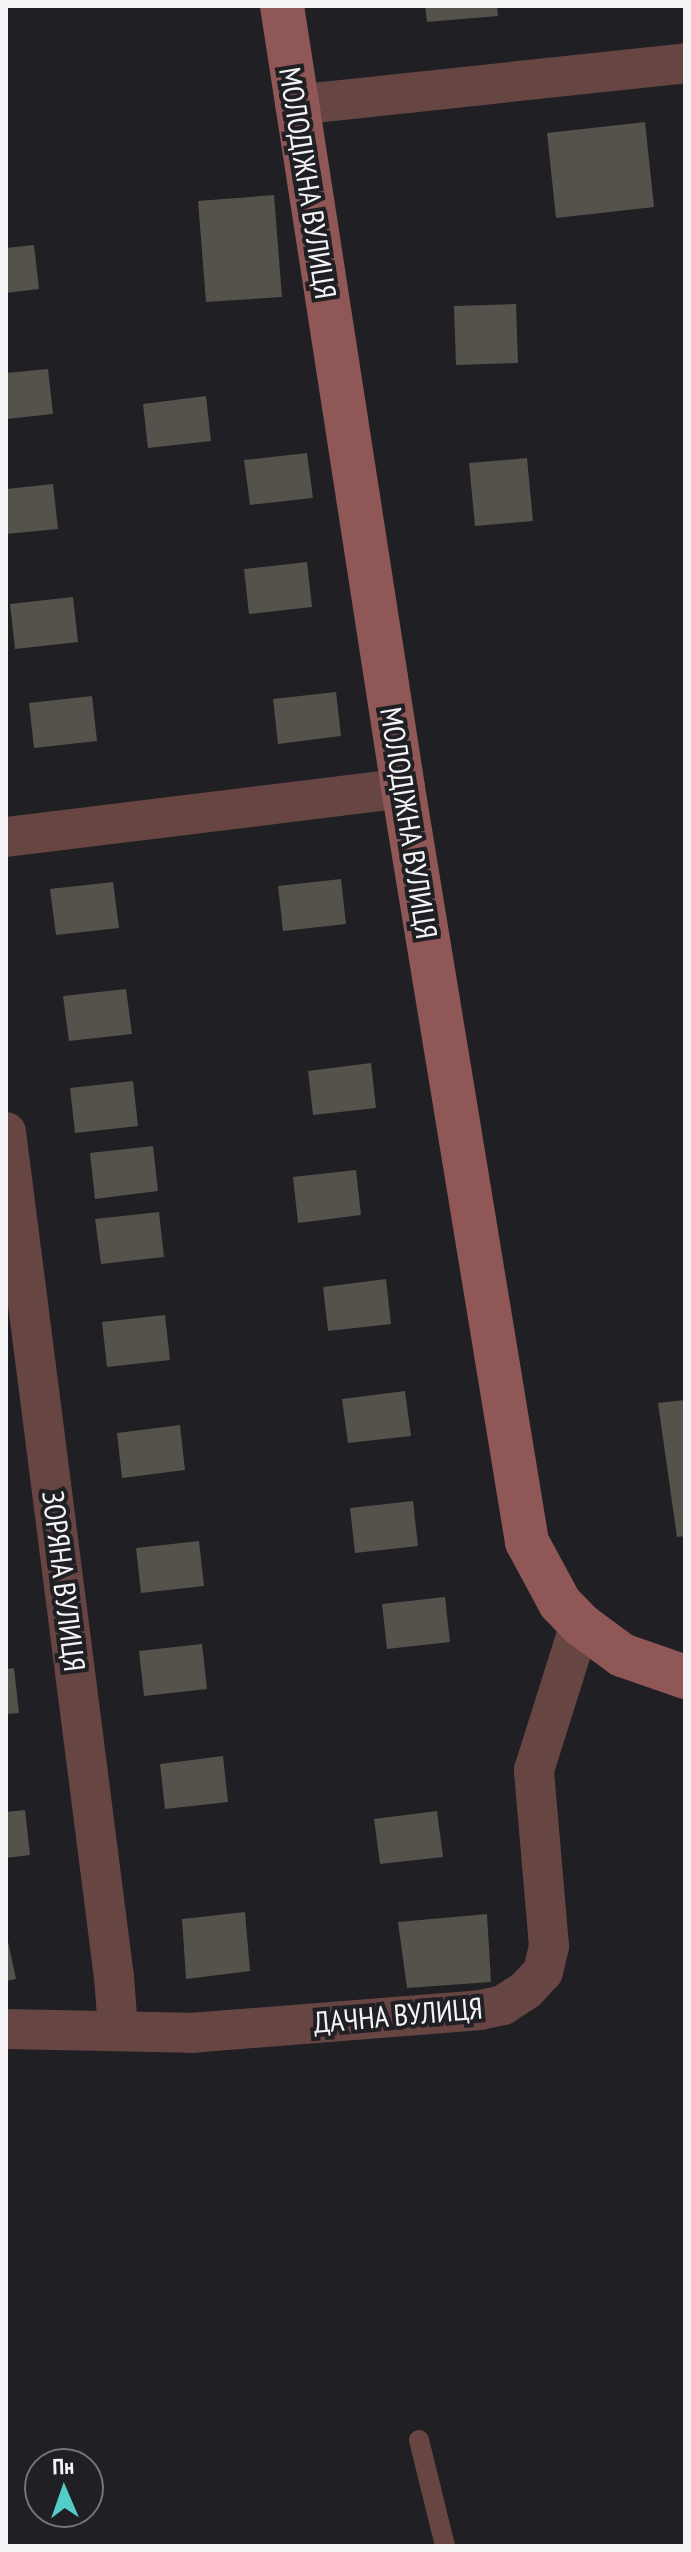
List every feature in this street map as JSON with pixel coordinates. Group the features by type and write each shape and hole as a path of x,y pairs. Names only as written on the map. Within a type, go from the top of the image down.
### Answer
{"street":[{"name":"МОЛОДІЖНА ВУЛИЦЯ","path":"282,6 403,788 527,1542 560,1603 580,1624"},
{"path":"295,105 685,63"},
{"path":"6,837 403,788"},
{"name":"ЗОРЯНА ВУЛИЦЯ","path":"6,1132 114,1977 118,2029"},
{"path":"580,1624 622,1655 685,1677"},
{"name":"ДАЧНА ВУЛИЦЯ","path":"6,2029 118,2029 190,2033 480,2010 503,2005 526,1990 543,1972 549,1946 534,1770 580,1624"}],"lane":[{"path":"419,2440 445,2546"}],"building":[{"path":"425,6 497,6 498,16 427,22"},
{"path":"645,122 654,207 556,218 547,133"},
{"path":"274,195 282,297 206,302 198,201"},
{"path":"34,245 39,289 6,293 6,248"},
{"path":"516,304 518,363 456,365 454,306"},
{"path":"48,369 53,414 6,419 6,373"},
{"path":"206,396 211,441 148,448 143,404"},
{"path":"307,453 313,498 250,505 244,460"},
{"path":"527,458 533,521 475,526 469,463"},
{"path":"53,484 58,529 6,534 6,489"},
{"path":"307,562 312,607 249,614 244,569"},
{"path":"73,597 78,642 15,649 10,604"},
{"path":"336,692 341,736 278,744 273,699"},
{"path":"92,696 97,741 34,748 29,703"},
{"path":"341,879 346,924 283,931 278,886"},
{"path":"113,882 119,928 56,935 50,889"},
{"path":"126,989 132,1034 69,1041 63,996"},
{"path":"371,1063 376,1108 313,1115 308,1071"},
{"path":"133,1081 138,1126 75,1133 70,1088"},
{"path":"153,1146 158,1191 95,1199 90,1153"},
{"path":"356,1170 361,1215 298,1223 293,1177"},
{"path":"159,1212 164,1257 101,1264 95,1219"},
{"path":"386,1279 391,1324 328,1331 323,1287"},
{"path":"165,1315 170,1360 107,1367 102,1322"},
{"path":"405,1391 411,1436 348,1443 342,1399"},
{"path":"685,1400 685,1536 677,1537 658,1403"},
{"path":"180,1425 185,1470 122,1478 117,1433"},
{"path":"413,1501 418,1546 355,1553 350,1508"},
{"path":"199,1541 204,1586 141,1593 136,1548"},
{"path":"445,1597 450,1642 387,1649 382,1604"},
{"path":"202,1644 207,1689 144,1696 139,1651"},
{"path":"14,1668 19,1713 6,1714 6,1669"},
{"path":"223,1756 228,1802 165,1809 160,1764"},
{"path":"25,1810 30,1855 6,1858 6,1812"},
{"path":"437,1811 443,1857 380,1864 374,1819"},
{"path":"245,1912 250,1971 186,1979 182,1919"},
{"path":"487,1914 491,1982 407,1988 398,1922"},
{"path":"6,1932 16,1979 6,1981"}]}
